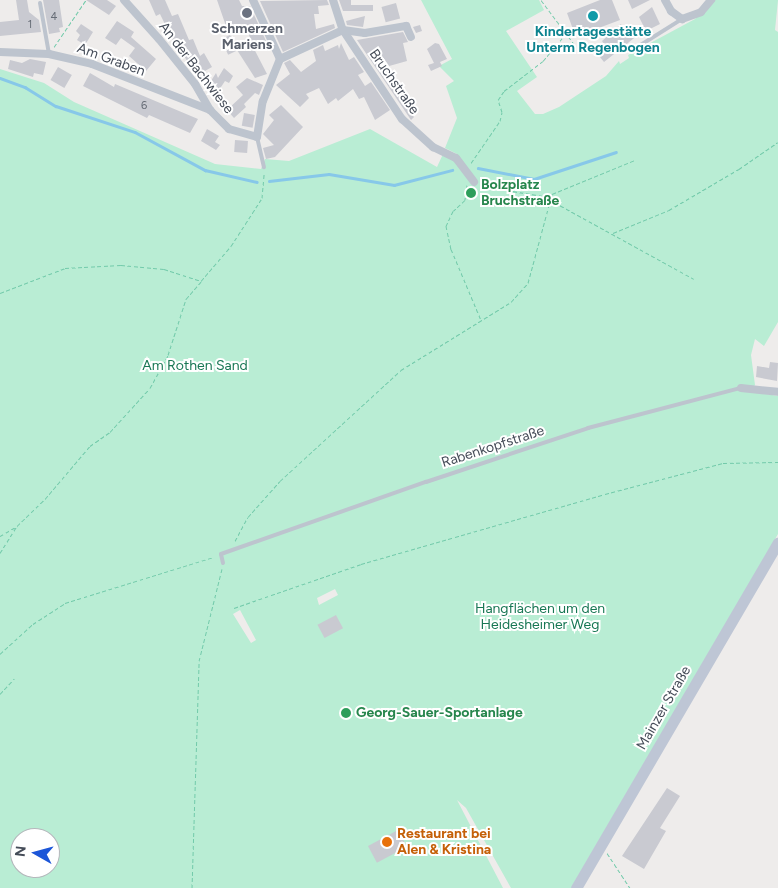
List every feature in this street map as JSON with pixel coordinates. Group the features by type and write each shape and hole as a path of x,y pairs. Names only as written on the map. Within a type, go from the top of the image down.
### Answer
{"main road":[{"name":"Mainzer Straße","path":"576,888 778,543"}],"street":[{"name":"An der Bachwiese","path":"124,0 195,84 210,110 232,132 257,137"},
{"path":"253,0 280,59"},
{"name":"Bruchstraße","path":"333,0 343,30 402,119 433,147 456,158 469,178"},
{"path":"665,0 671,11 682,19 701,12 711,0"},
{"name":"Bruchstraße","path":"343,30 365,33 406,26 410,37"},
{"path":"257,137 263,101 280,59 343,30"},
{"name":"Am Graben","path":"0,52 49,54 92,64 210,110"},
{"name":"Rabenkopfstraße","path":"741,388 778,392"}],"lane":[{"path":"40,3 49,54"},
{"path":"639,46 682,19"},
{"path":"257,137 264,167"},
{"name":"Rabenkopfstraße","path":"221,554 588,428 741,388"},
{"path":"221,554 224,563"}],"path":[{"path":"49,54 86,0"},
{"path":"541,0 565,35 574,44"},
{"path":"482,321 451,249 446,226 453,211 465,200 475,152 500,121 502,112 498,100 504,91 543,61 565,35"},
{"path":"612,233 669,210 739,169 778,142"},
{"path":"234,550 248,516 331,434 401,370 512,302 528,283 552,194 634,160"},
{"path":"0,536 17,526 45,499 90,446 110,432 150,388 168,355 186,300 231,246 262,198 264,167"},
{"path":"469,178 550,200 694,279"},
{"path":"0,293 65,268 121,265 164,269 201,281"},
{"path":"234,608 361,564 605,494 723,463 778,462"},
{"path":"0,553 16,532 17,526"},
{"path":"0,654 33,624 65,603 221,554"},
{"path":"192,888 198,661 224,563"},
{"path":"0,694 14,679"},
{"path":"601,845 630,888"}],"green space":[{"path":"421,0 539,0 544,10 506,31 537,77 517,91 535,114 543,114 559,107 606,76 619,61 620,64 629,58 628,55 695,19 714,0 778,0 775,30 778,32 778,322 764,346 755,339 751,355 755,385 750,391 778,396 778,534 571,888 511,888 466,808 457,800 503,888 0,888 0,69 44,83 74,102 215,164 261,169 265,159 289,161 370,129 437,167 443,154 457,154 445,148 457,118 446,86 454,81 439,66 452,59","holes":["335,589 338,595 319,605 317,598","240,610 256,640 251,643 233,614"]}],"building":[{"path":"16,0 27,0 29,12 39,20 41,32 0,36 0,22 19,20"},
{"path":"43,0 59,0 63,27 59,28 60,32 49,34"},
{"path":"86,0 107,0 116,6 109,15"},
{"path":"149,0 165,0 172,16 178,14 189,40 193,39 200,56 204,53 212,67 196,76 183,54 180,55 160,14 156,16"},
{"path":"217,0 239,0 242,6 250,6 266,41 254,45 243,24 227,29"},
{"path":"327,0 329,5 318,6 319,14 314,14 316,29 334,24 335,28 283,52 260,1"},
{"path":"339,0 351,0 351,5 373,5 373,11 343,11"},
{"name":"Kindertagesstätte Unterm Regenbogen","path":"600,0 612,0 620,20 588,32 587,28 574,32 567,13"},
{"path":"628,0 650,0 632,9"},
{"path":"396,3 400,18 386,22 382,7"},
{"path":"652,7 660,24 646,31 639,17"},
{"path":"365,16 363,27 347,25 346,21"},
{"path":"117,21 134,32 131,37 156,59 146,71 129,56 135,48 121,38 116,45 105,38"},
{"path":"81,24 93,32 85,45 77,40 80,35 76,31"},
{"path":"621,24 623,30 630,25 638,35 604,62 595,51 604,44 602,41"},
{"path":"420,25 422,31 416,33 413,27"},
{"path":"403,32 408,42 403,43 407,61 382,68 393,85 398,81 405,92 401,94 414,110 410,113 414,117 411,120 357,40"},
{"path":"230,35 237,50 228,55 221,39"},
{"path":"341,43 349,60 354,57 364,72 358,75 365,86 371,82 390,110 375,120 364,97 359,99 353,89 338,101 336,98 328,104 319,88 306,94 309,98 300,107 276,85 290,74 284,63 290,60 301,72 316,61 313,50 323,45 325,51 338,45 339,49"},
{"path":"435,43 439,44 447,59 440,62 442,66 431,71 428,65 434,63 427,49"},
{"path":"252,45 267,74 255,78 237,50"},
{"path":"30,59 46,62 43,75 34,73 33,77 8,69 10,60 22,63"},
{"path":"58,67 72,75 64,88 50,80"},
{"path":"224,68 233,76 229,83 225,81 219,90 209,84 216,73 218,78"},
{"path":"90,73 114,87 115,84 198,119 190,133 149,115 147,118 83,86"},
{"path":"247,78 263,85 259,95 255,93 244,104 246,107 234,118 227,110 243,95 236,87"},
{"path":"281,105 303,127 275,157 266,159 263,148 274,145 263,134 274,120 269,115"},
{"path":"244,113 255,115 253,128 242,126"},
{"path":"207,129 219,136 215,142 220,145 216,150 201,141"},
{"path":"235,140 248,141 247,153 234,152"},
{"path":"770,362 778,363 777,381 756,377 757,366 769,368"},
{"path":"336,615 343,628 325,638 317,625"},
{"path":"667,788 680,796 660,828 666,831 644,869 622,856"},
{"path":"398,830 407,847 377,863 368,846"}],"waterway":[{"path":"0,78 25,87 56,106 135,132 205,170 257,182"},
{"path":"478,168 534,179 616,152"},
{"path":"269,181 329,174 394,185 452,170"}],"place":[{"name":"Schmerzen Mariens","path":"247,13"},
{"name":"Kindertagesstätte Unterm Regenbogen","path":"593,16"},
{"name":"Bolzplatz Bruchstraße","path":"471,193"},
{"name":"Georg-Sauer-Sportanlage","path":"346,713"},
{"name":"Restaurant bei Alen & Kristina","path":"387,842"}],"park label":[{"name":"Am Rothen Sand","path":"195,366"},
{"name":"Hangflächen um den Heidesheimer Weg","path":"540,618"}]}
